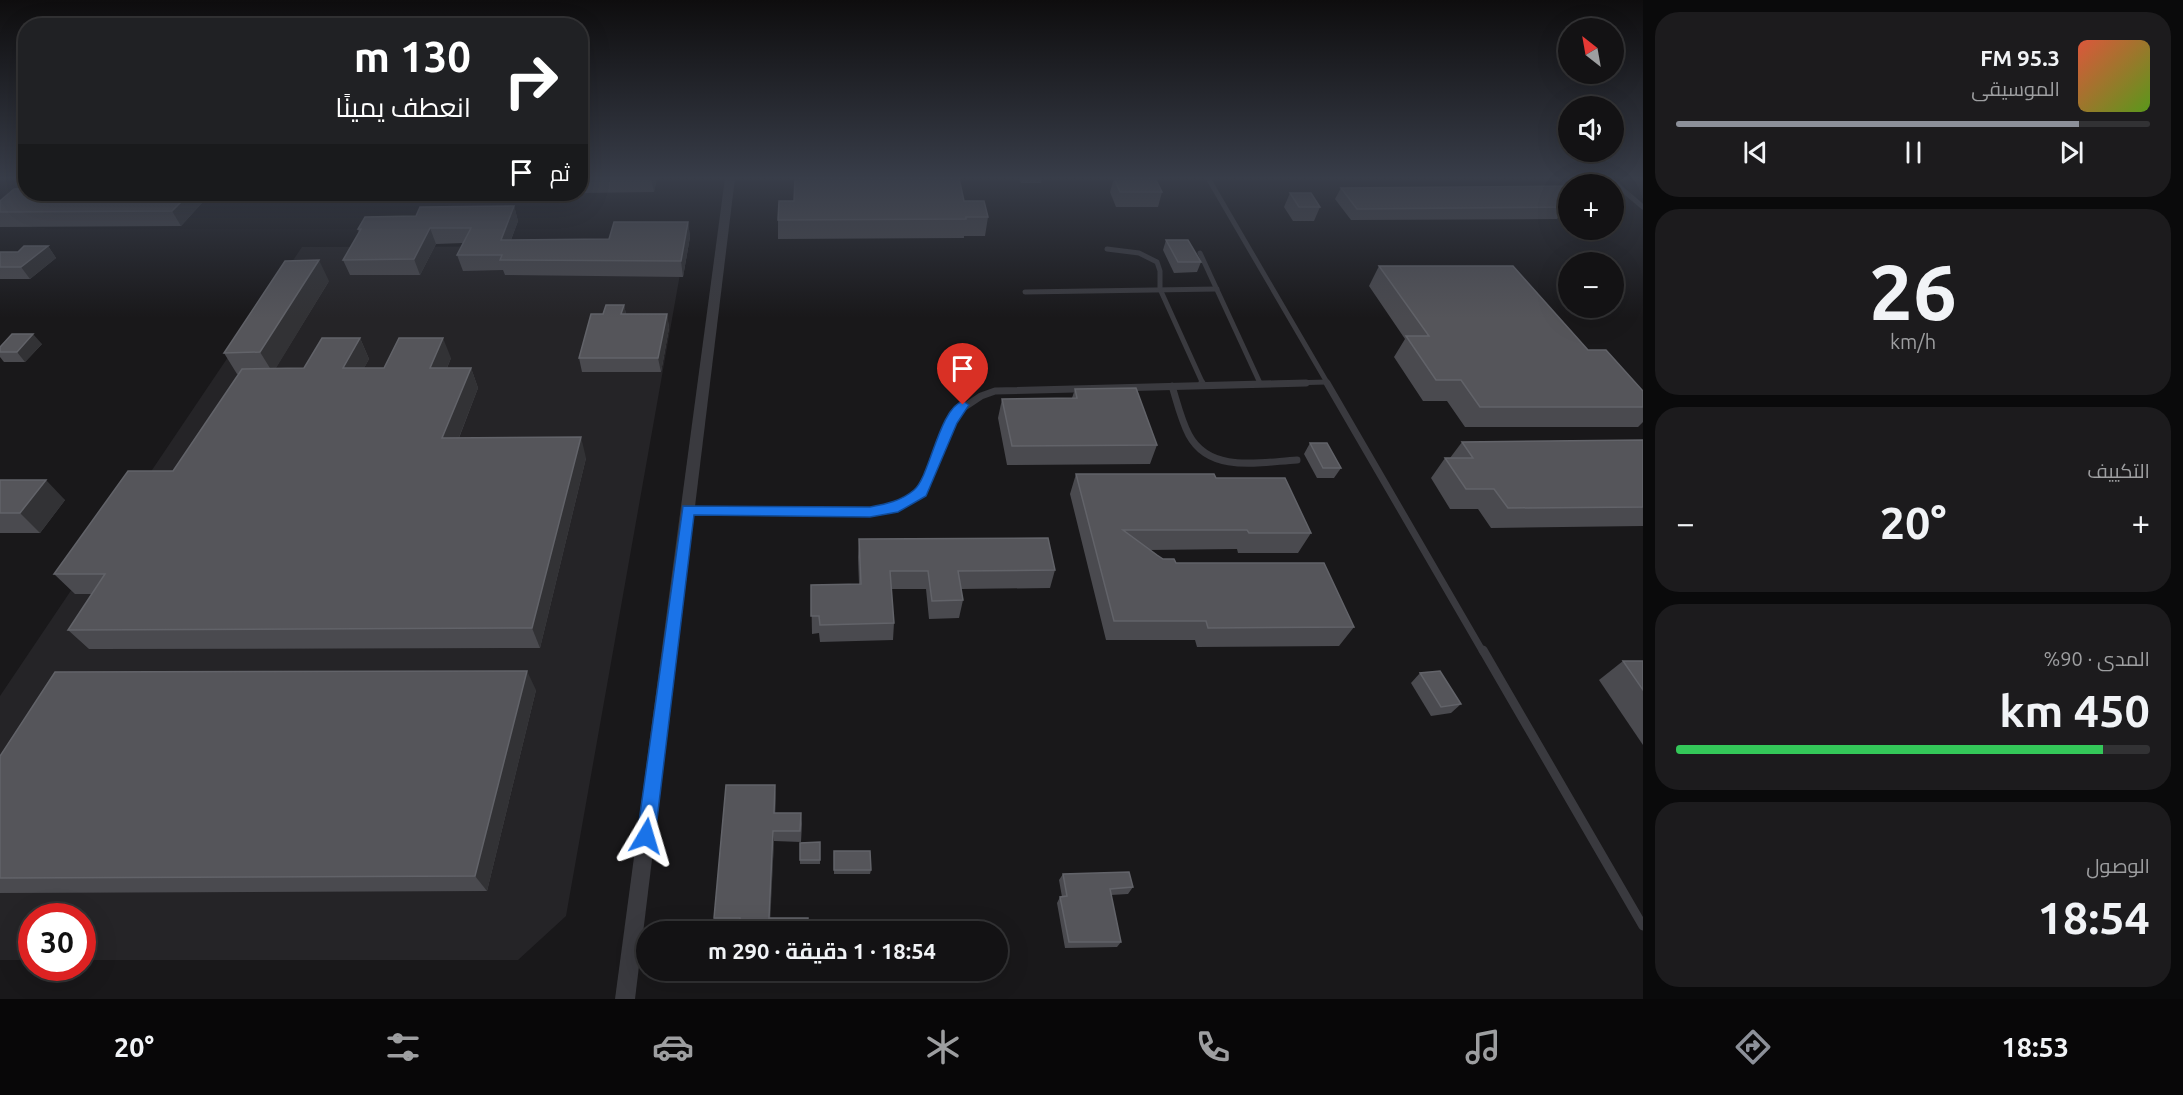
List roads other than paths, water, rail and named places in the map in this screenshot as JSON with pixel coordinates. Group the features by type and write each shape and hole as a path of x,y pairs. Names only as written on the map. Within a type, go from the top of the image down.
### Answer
{"street":[{"path":"625,999 724,225"}],"lane":[{"path":"1235,225 1643,926"},
{"path":"1107,249 1139,253 1152,258 1159,267 1160,289 1203,385"},
{"path":"1200,253 1260,384"},
{"path":"1025,292 1217,289"},
{"path":"688,510 870,512 894,508 921,492 956,413 963,405 983,394 1008,390 1327,382"},
{"path":"1172,386 1191,438 1206,454 1227,462 1296,460"}]}
